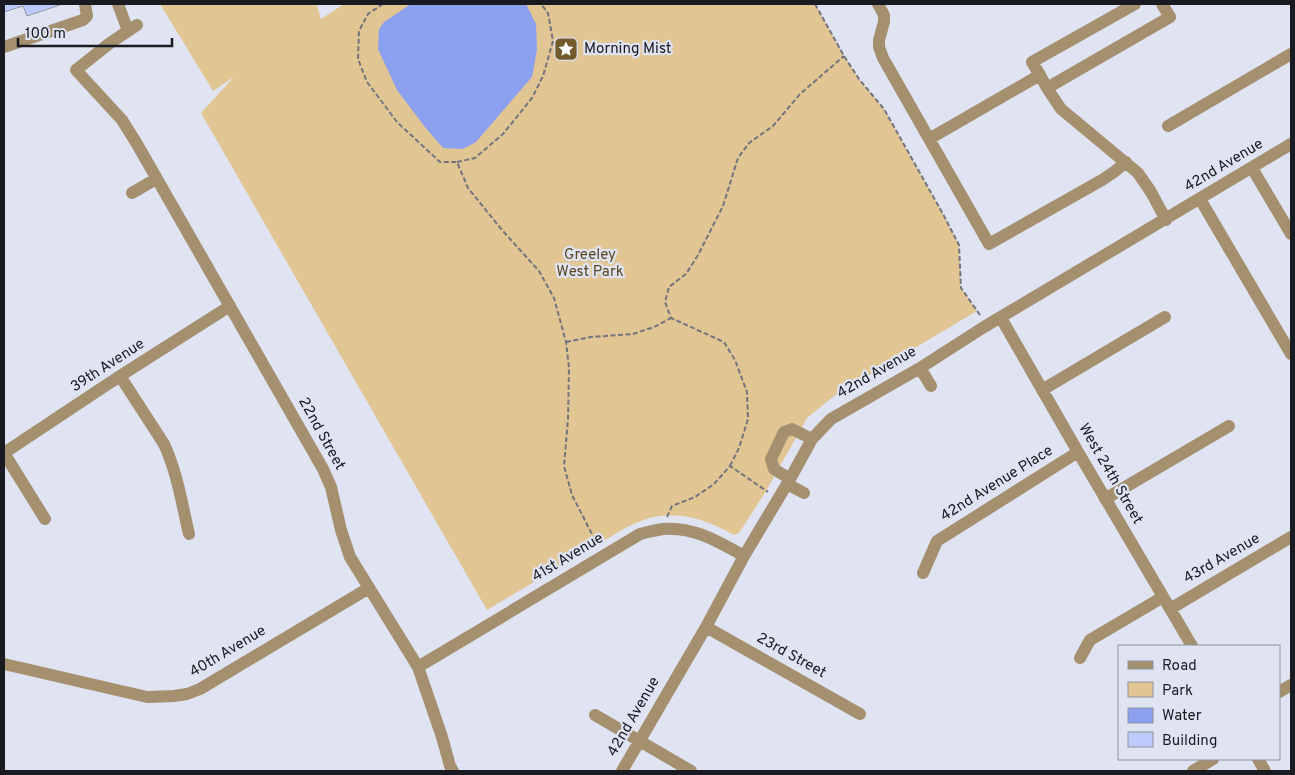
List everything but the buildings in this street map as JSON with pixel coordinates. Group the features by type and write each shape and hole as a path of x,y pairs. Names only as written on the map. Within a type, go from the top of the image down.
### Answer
{"street":[{"path":"4,46 84,20 87,16 85,4"},
{"name":"22nd Street","path":"118,4 132,28 76,70 122,120 137,144 323,469 331,488 341,530 350,557 418,667 453,771"},
{"path":"878,4 884,15 879,40 879,46 884,58 989,244 1102,180 1126,162"},
{"path":"1135,4 1032,62 1061,109 1138,173 1166,220"},
{"path":"1047,88 1170,17 1162,4"},
{"path":"1168,126 1291,54"},
{"path":"930,139 1040,75"},
{"name":"42nd Avenue","path":"622,771 812,439 831,419 920,368 988,325 1291,144"},
{"path":"1252,168 1291,234"},
{"path":"132,193 156,178"},
{"path":"1200,199 1291,354"},
{"name":"39th Avenue","path":"4,453 230,306"},
{"path":"1042,390 1165,317"},
{"name":"West 24th Street","path":"1001,318 1191,645"},
{"path":"920,368 931,386"},
{"path":"120,376 164,444 177,481 188,534"},
{"path":"1105,499 1229,426"},
{"path":"804,493 774,469 770,459 784,432 792,429 812,439"},
{"name":"42nd Avenue Place","path":"923,573 937,541 1078,452"},
{"path":"4,453 45,519"},
{"name":"41st Avenue","path":"418,667 640,534 664,529 693,531 712,538 744,556"},
{"name":"43rd Avenue","path":"1170,608 1291,537"},
{"name":"40th Avenue","path":"4,664 148,697 187,694 200,689 369,588"},
{"path":"1080,658 1090,640 1163,597"},
{"name":"23rd Street","path":"706,627 860,714"},
{"path":"1280,691 1291,685"},
{"path":"595,715 691,771"},
{"path":"1193,771 1211,760"},
{"path":"1259,760 1265,771"}],"path":[{"path":"383,4 368,14 359,31 358,58 367,82 397,122 440,162 457,162 475,158 504,134 532,98 543,76 552,40 548,12 541,4"},
{"path":"815,4 859,80 884,109 943,214 959,245 961,288 988,325"},
{"path":"664,529 672,506 695,497 714,484 730,466 739,448 748,419 746,392 735,360 724,342 671,318 665,302 670,287 686,274 698,255 723,206 738,158 749,144 773,126 800,94 844,56"},
{"path":"457,162 468,188 539,271 554,298 566,342 569,368 568,419 564,466 572,495 597,544"},
{"path":"566,342 591,337 634,334 654,327 671,318"},
{"path":"730,466 778,498"}],"green space":[{"name":"Greeley West Park","path":"160,4 319,4 317,5 321,19 344,4 815,4 859,79 884,109 943,214 959,245 961,288 977,311 834,396 807,418 766,491 739,533 734,535 704,521 683,516 672,515 649,518 627,527 487,610 201,113 234,77 213,91"}],"water":[{"path":"411,4 526,4 536,24 537,50 532,77 476,142 463,149 443,148 425,127 397,90 378,49 379,29 384,22"}],"place":[{"name":"Morning Mist","path":"566,49"}]}
